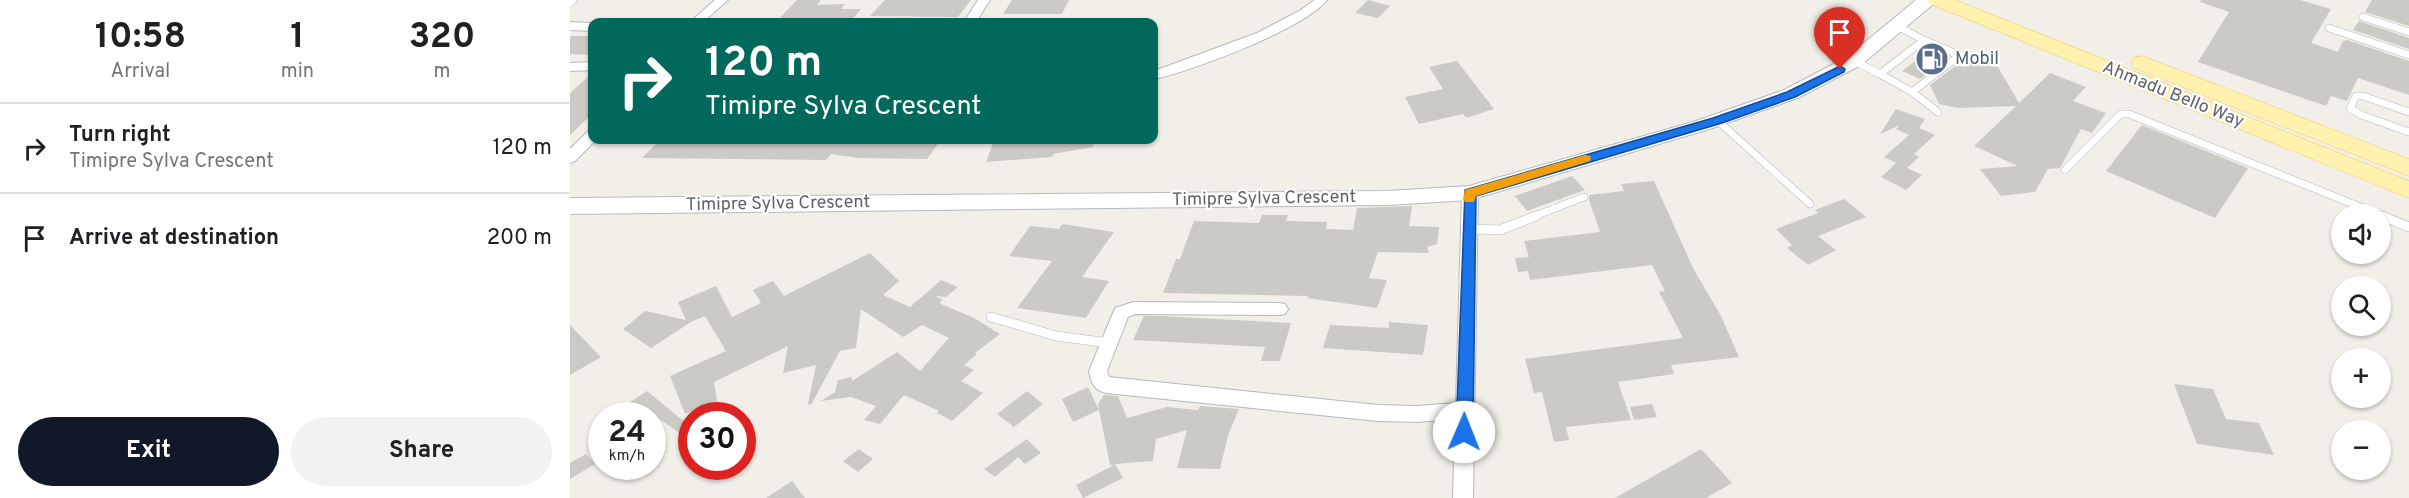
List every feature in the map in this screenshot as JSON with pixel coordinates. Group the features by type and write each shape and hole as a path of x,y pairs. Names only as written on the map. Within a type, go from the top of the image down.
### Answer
{"main road":[{"name":"Ahmadu Bello Way","path":"1937,0 2409,190"},
{"name":"Ahmadu Bello Way","path":"1984,0 2409,168"}],"street":[{"path":"701,18 722,0"},
{"path":"973,18 984,0"},
{"path":"1158,74 1238,46 1281,27 1316,6 1321,0"},
{"name":"Timipre Sylva Crescent","path":"571,208 1388,198 1470,193 1718,121 1812,85 1854,61 1897,26 1919,3"},
{"path":"570,26 588,27"},
{"path":"570,158 588,139"},
{"path":"1463,498 1470,193"},
{"path":"1279,309 1133,308 1121,313 1098,371 1100,381 1106,386 1378,413 1417,414 1465,410"}],"lane":[{"path":"2363,18 2409,32"},
{"path":"1897,26 1956,54 1956,58 1912,92"},
{"path":"2329,28 2409,55"},
{"path":"1880,74 1924,40"},
{"path":"1854,61 1912,92 1938,112"},
{"path":"2409,112 2363,96 2356,96 2350,108 2361,115 2409,132"},
{"path":"2065,170 2121,114 2129,114 2352,204"},
{"path":"1718,121 1810,204"},
{"path":"1469,222 1474,230 1500,230 1584,197"},
{"path":"2391,220 2409,227"},
{"path":"991,317 1056,336 1109,343"}],"building":[{"path":"797,0 821,0 817,5 845,4 841,9 861,9 853,18 780,18"},
{"path":"885,0 971,0 958,17 870,16"},
{"path":"1012,0 1069,0 1062,14 1003,14"},
{"path":"1368,0 1390,6 1378,18 1355,13"},
{"path":"2201,0 2300,0 2331,9 2311,43 2338,52 2343,41 2347,40 2409,61 2409,95 2358,78 2347,101 2331,96 2326,106 2198,62 2229,12 2200,2"},
{"path":"2372,0 2409,0 2409,26 2365,12"},
{"path":"2359,21 2409,38 2409,49 2353,30"},
{"path":"570,36 588,36 588,55 570,54"},
{"path":"1928,51 1946,59 1920,79 1902,71"},
{"path":"1457,61 1494,109 1466,118 1463,114 1419,124 1405,97 1443,89 1429,67"},
{"path":"1969,63 1998,67 2019,103 2050,73 2086,87 2073,101 2106,113 2092,133 2081,129 2060,168 2048,169 2035,192 2001,196 1980,169 2018,166 1974,146 2016,106 1958,108 1939,104 1930,85 1958,64 1965,67"},
{"path":"588,77 588,118 570,135 570,93"},
{"path":"1896,109 1925,119 1919,128 1935,135 1914,154 1919,157 1907,168 1922,175 1906,190 1881,177 1896,163 1884,157 1909,135 1896,129 1900,125 1880,134"},
{"path":"2142,125 2248,168 2215,218 2106,171"},
{"path":"656,144 938,144 927,159 858,158 831,154 826,160 642,158"},
{"path":"993,144 1093,144 1093,147 1053,154 1052,157 986,162"},
{"path":"1572,176 1585,190 1527,211 1515,196"},
{"path":"1654,181 1693,268 1721,316 1739,357 1671,365 1674,374 1618,382 1631,420 1566,427 1569,440 1554,442 1542,392 1534,393 1525,359 1683,338 1659,292 1665,291 1652,265 1530,280 1528,271 1518,272 1515,258 1529,257 1524,241 1600,232 1589,195 1624,191 1621,184"},
{"path":"1844,199 1866,217 1818,236 1836,250 1808,265 1787,248 1792,245 1776,229 1818,213 1815,210"},
{"path":"1412,206 1409,226 1439,227 1437,244 1427,247 1429,253 1378,252 1369,278 1387,280 1377,308 1307,298 1308,296 1163,293 1176,259 1180,259 1194,221 1259,223 1262,215 1288,215 1286,221 1327,222 1326,229 1353,230 1357,208"},
{"path":"1062,224 1114,232 1082,277 1109,281 1086,318 1017,308 1052,261 1009,256 1030,226 1059,229"},
{"path":"870,253 899,281 883,295 910,307 941,280 958,287 946,297 935,296 943,300 939,303 974,318 1000,334 975,353 977,354 964,365 974,370 961,381 983,393 952,421 937,413 939,411 904,395 880,424 864,420 876,406 851,397 821,401 835,392 838,380 852,377 852,381 897,352 920,371 949,338 922,325 903,337 861,309 856,348 840,351 811,405 808,404 816,365 783,373 788,346 714,382 717,401 680,402 670,376 726,351 705,316 691,322 651,348 623,329 645,311 686,320 678,302 716,286 732,317 761,303 753,290 773,281 784,296"},
{"path":"1144,316 1291,323 1280,361 1261,361 1265,347 1133,340"},
{"path":"1389,322 1428,325 1423,355 1323,348 1330,325 1389,328"},
{"path":"570,325 601,357 570,375"},
{"path":"2174,384 2213,389 2226,419 2259,423 2274,455 2197,444"},
{"path":"1088,387 1099,410 1073,422 1062,399"},
{"path":"647,391 660,402 630,402"},
{"path":"1027,391 1043,404 1014,427 997,414"},
{"path":"1104,395 1118,396 1127,418 1167,407 1198,410 1200,406 1239,409 1228,435 1220,469 1177,468 1187,430 1156,439 1153,461 1115,464 1123,478 1083,498 1076,485 1114,465 1110,465 1098,404"},
{"path":"1652,404 1657,417 1634,420 1630,407"},
{"path":"666,407 678,416 678,432 666,424"},
{"path":"1027,439 1041,453 1025,464 1018,457 995,477 984,469"},
{"path":"859,449 873,459 858,472 843,461"},
{"path":"1701,449 1732,483 1706,498 1615,498"},
{"path":"586,454 588,456 588,468 570,479 570,463"},
{"path":"792,481 805,498 766,498"}],"slow traffic":[{"path":"1470,199 1470,193 1585,159"}],"place":[{"name":"Mobil","path":"1932,59"}],"route":[{"path":"1464,432 1470,193 1718,121 1791,94 1840,69"}]}
